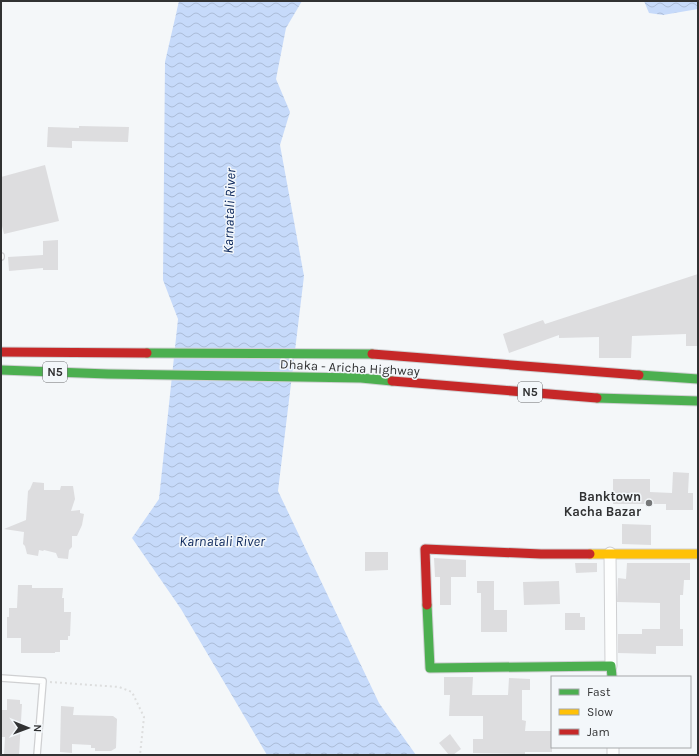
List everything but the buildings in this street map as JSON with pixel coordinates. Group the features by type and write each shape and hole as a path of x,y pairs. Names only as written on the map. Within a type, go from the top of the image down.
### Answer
{"main road":[{"name":"Dhaka - Aricha Highway","path":"1,352 366,354 698,380"},
{"name":"Dhaka - Aricha Highway","path":"1,370 108,374 361,378 612,398 698,401"},
{"path":"612,671 430,668 425,549 541,554 698,554"}],"street":[{"path":"610,553 612,671"}],"lane":[{"path":"1,678 43,681 37,755"}],"path":[{"path":"43,681 119,687 132,692 144,717 140,755"}],"water":[{"name":"Karnatali River","path":"179,1 302,1 286,28 276,79 290,112 280,145 304,276 278,491 379,703 416,755 267,755 181,609 132,538 159,499 178,319 163,280 165,62"},
{"path":"644,1 698,1 698,9 663,15 649,13"}],"traffic: fast":[{"path":"147,353 372,354"},
{"path":"1,370 108,374 361,378 392,381"},
{"path":"639,375 698,379"},
{"path":"597,398 698,401"},
{"path":"427,605 430,668 611,666 612,676"}],"traffic: slow":[{"path":"590,554 698,554"}],"traffic: jam":[{"path":"1,352 147,353"},
{"path":"372,354 639,375"},
{"path":"392,381 597,398"},
{"path":"427,605 425,549 541,554 590,554"}],"place":[{"name":"Banktown Kacha Bazar","path":"649,503"}]}
